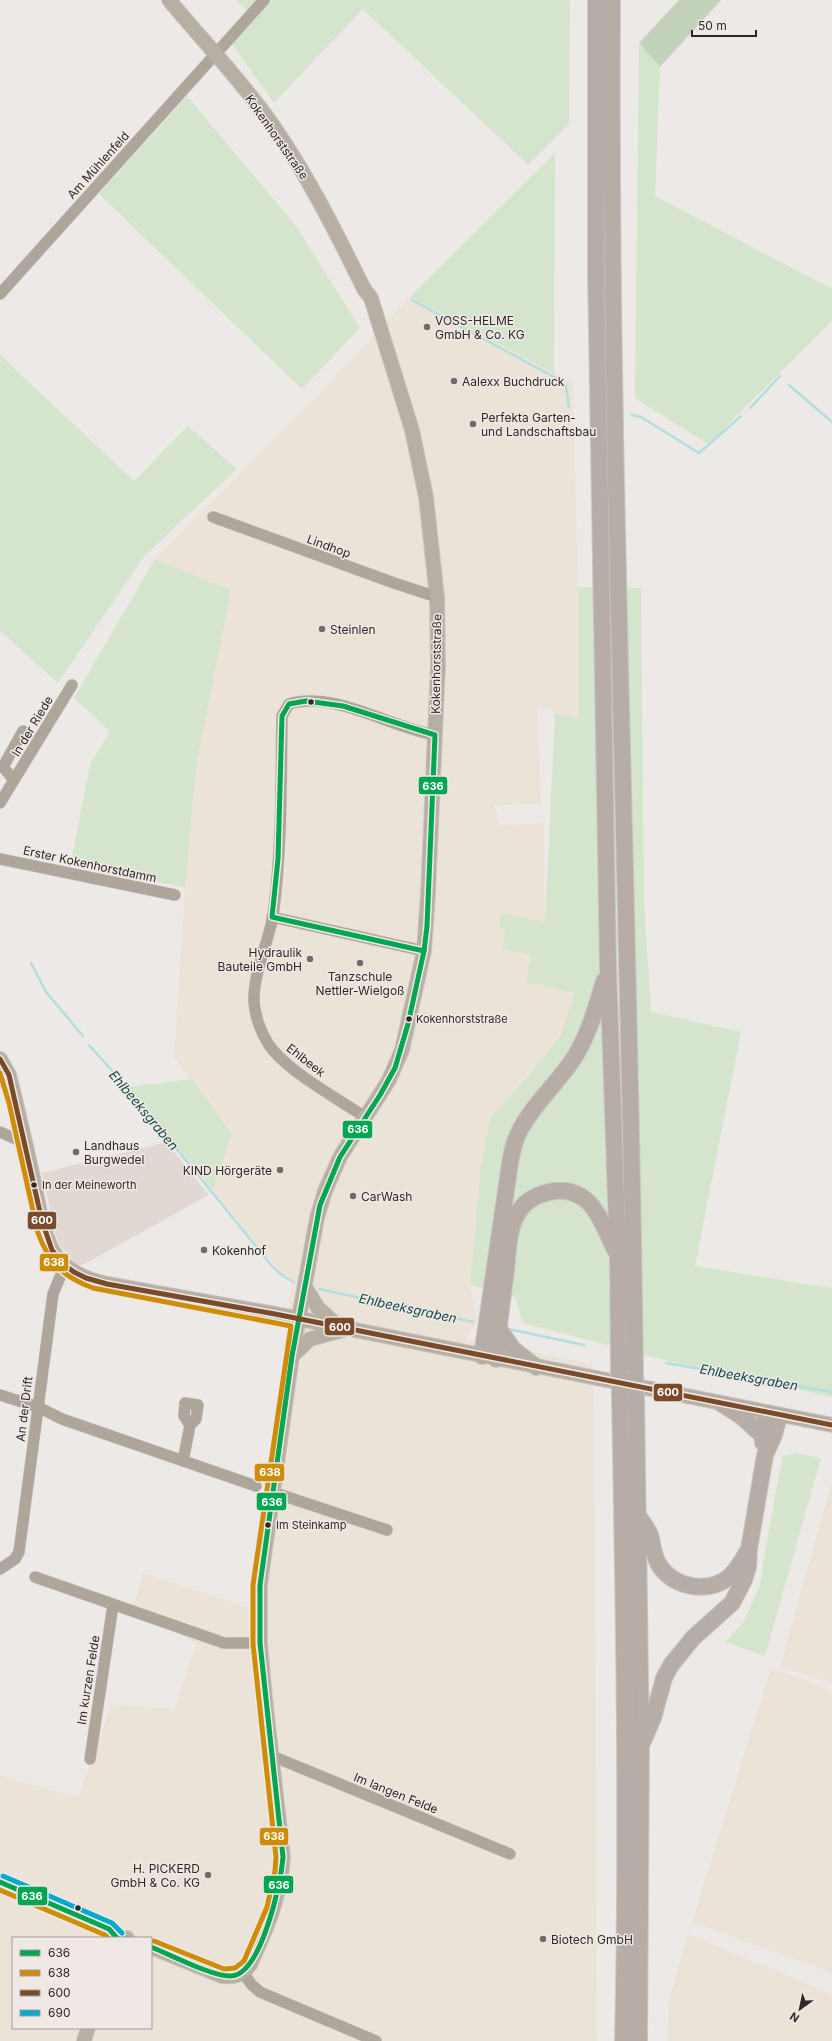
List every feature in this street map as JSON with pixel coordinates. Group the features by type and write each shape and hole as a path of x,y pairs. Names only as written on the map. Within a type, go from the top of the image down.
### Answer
{"highway":[{"path":"596,0 596,271 608,968 618,1255 623,1572 625,1823 623,2041"},
{"path":"612,0 611,106 616,469 638,1515 641,1747 639,2041"},
{"path":"489,1357 509,1170 515,1143 519,1132 528,1118 563,1073 580,1048 593,1018 608,968"},
{"path":"489,1357 498,1329 514,1223 524,1204 533,1198 546,1193 562,1190 584,1198 593,1206 600,1216 618,1255"},
{"path":"498,1329 513,1349 536,1367"},
{"path":"722,1404 741,1416 762,1435"},
{"path":"641,1747 654,1718 664,1678 671,1665 693,1638 732,1604 744,1580 748,1567 749,1550 765,1456 774,1435 773,1414"},
{"path":"765,1456 762,1435 773,1414"},
{"path":"638,1515 650,1534 654,1554 659,1564 673,1579 684,1584 708,1586 723,1580 738,1567 749,1550"}],"main road":[{"name":"Kokenhorststraße","path":"169,0 271,123 331,221 364,289 364,299 370,314 378,326 407,412 426,497 437,597 438,665 428,894 424,951 402,1050 389,1080 340,1157 325,1191 318,1218 292,1356 272,1492 261,1578 260,1643 283,1857 282,1872 274,1910 250,1965 243,1973"},
{"path":"0,1059 9,1075 39,1206 50,1245 65,1265 84,1278 832,1425"},
{"path":"305,1287 318,1308 343,1328"},
{"path":"292,1356 310,1339 343,1328"},
{"path":"152,1946 222,1976 234,1977 243,1973"},
{"path":"84,2041 88,2029"}],"street":[{"name":"Am Mühlenfeld","path":"0,294 214,53 264,0"},
{"name":"Lindhop","path":"213,517 394,583 437,597"},
{"name":"In der Riede","path":"0,803 72,685"},
{"name":"Ehlbeek","path":"365,1117 284,1062 269,1044 259,1026 255,1007 254,997 257,980 272,917 278,859 282,716 289,704 298,701 310,701 350,707 422,733 435,735"},
{"name":"In der Riede","path":"14,780 1,766 23,731"},
{"name":"Erster Kokenhorstdamm","path":"0,859 175,895"},
{"path":"272,917 424,951"},
{"path":"0,1132 25,1143"},
{"name":"An der Drift","path":"0,1569 15,1559 19,1552 53,1294 65,1265"},
{"path":"0,1395 38,1407 62,1419 256,1486"},
{"path":"183,1461 190,1425"},
{"path":"272,1492 387,1530"},
{"path":"35,1577 224,1643 260,1643"},
{"name":"Im kurzen Felde","path":"90,1759 113,1605"},
{"name":"Im langen Felde","path":"272,1756 510,1854"},
{"path":"0,1882 109,1929 116,1937"},
{"path":"243,1973 252,1986 260,1992 376,2041"}],"shaded area":[{"path":"410,297 573,383 578,587 578,719 537,706 541,804 494,805 500,825 544,823 545,922 505,930 532,955 526,982 575,993 560,1037 523,1082 470,1285 477,1320 466,1340 592,1363 594,1419 597,2041 0,2041 0,1775 78,1798 111,1705 174,1709 196,1644 133,1608 143,1573 252,1609 252,1579 285,1344 292,1279 284,1275 273,1264 213,1190 232,1134 174,1057 185,888 196,768 231,590 155,559 310,403"},
{"path":"166,1142 209,1195 88,1262 80,1266 76,1264 61,1247 56,1236 42,1173"},
{"path":"832,1481 832,1683 780,1667"},
{"path":"771,1668 832,1690 832,1973 692,1922"},
{"path":"688,1934 832,1994 832,2041 668,2041 669,2000"}],"green space":[{"path":"236,0 570,0 569,124 528,165 363,9 274,103 231,43 254,17"},
{"path":"679,0 721,0 660,67 639,43"},
{"path":"639,43 660,67 655,196 832,289 832,321 708,444 635,398"},
{"path":"187,96 296,226 360,328 302,389 99,194"},
{"path":"555,153 554,373 410,297"},
{"path":"0,355 134,481 188,426 237,469 145,555 58,683 0,631"},
{"path":"155,559 231,590 196,768 185,888 71,862 90,765 110,731 74,698"},
{"path":"578,587 641,588 644,903 651,1012 741,1032 695,1266 832,1288 832,1397 664,1360 523,1323 515,1297 470,1285 481,1167 490,1118 523,1082 560,1037 575,993 526,982 531,955 502,949 505,930 499,929 501,913 545,922 555,712 578,719"},
{"path":"192,1079 232,1134 213,1190 128,1087"},
{"path":"796,1453 821,1458 765,1656 725,1642 743,1623 759,1588 783,1456"}],"waterway":[{"path":"412,300 554,377 566,386 569,407"},
{"path":"750,408 780,376"},
{"path":"789,385 832,422"},
{"path":"632,415 641,417 699,453 741,416"},
{"name":"Ehlbeeksgraben","path":"31,963 46,992 83,1036"},
{"name":"Ehlbeeksgraben","path":"89,1045 123,1083 272,1266 283,1276 294,1282"},
{"name":"Ehlbeeksgraben","path":"319,1289 473,1322"},
{"name":"Ehlbeeksgraben","path":"508,1329 584,1345"},
{"name":"Ehlbeeksgraben","path":"666,1363 832,1392"}],"transit line":[{"name":"636","path":"306,701 343,706 435,735 427,926 424,951 272,917 278,859 282,716 289,704 306,701"},
{"name":"636","path":"152,1947 213,1973 231,1976 242,1972 252,1961 268,1926 274,1906 283,1857 260,1643 260,1585 292,1356 320,1205 340,1157 380,1095 395,1068 408,1024 424,951"},
{"name":"600","path":"0,1059 9,1075 42,1221 52,1250 62,1263 74,1272 86,1278 107,1284 275,1314 832,1425"},
{"name":"638","path":"0,1073 9,1103 38,1233 47,1253 58,1268 73,1279 93,1288 291,1326 253,1585 253,1644 276,1857 275,1871 267,1907 244,1961 235,1968 224,1969 154,1941"},
{"name":"690","path":"3,1876 112,1923 122,1933"},
{"name":"636","path":"0,1882 109,1929 116,1937"},
{"name":"638","path":"0,1890 107,1937"}],"place":[{"name":"VOSS-HELME GmbH & Co. KG","path":"427,327"},
{"name":"Aalexx Buchdruck","path":"454,381"},
{"name":"Perfekta Garten- und Landschaftsbau","path":"473,424"},
{"name":"Steinlen","path":"322,629"},
{"name":"Hydraulik Bauteile GmbH","path":"310,959"},
{"name":"Tanzschule Nettler-Wielgoß","path":"360,963"},
{"name":"Kokenhorststraße","path":"409,1019"},
{"name":"Landhaus Burgwedel","path":"76,1152"},
{"name":"KIND Hörgeräte","path":"280,1170"},
{"name":"In der Meineworth","path":"34,1185"},
{"name":"CarWash","path":"353,1196"},
{"name":"Kokenhof","path":"204,1250"},
{"name":"Im Steinkamp","path":"268,1525"},
{"name":"H. PICKERD GmbH & Co. KG","path":"208,1875"},
{"name":"Biotech GmbH","path":"543,1939"}]}
